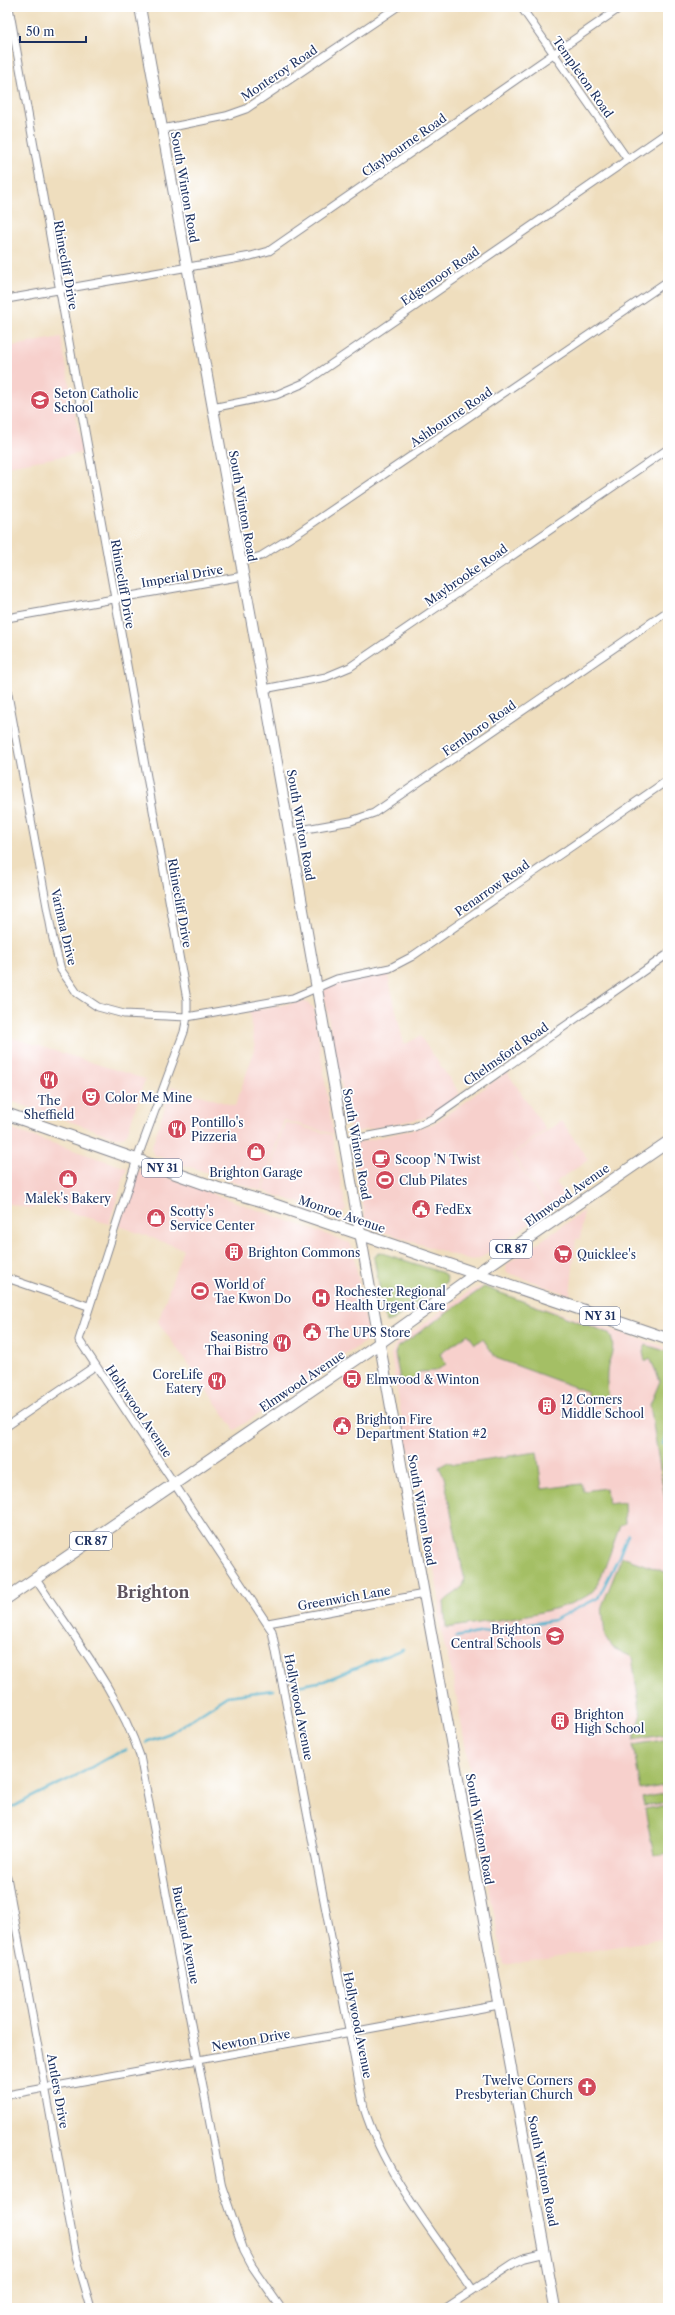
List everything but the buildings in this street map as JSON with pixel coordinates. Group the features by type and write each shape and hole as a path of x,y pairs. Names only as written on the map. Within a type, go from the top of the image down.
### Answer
{"main road":[{"name":"South Winton Road","path":"140,7 264,690 424,1594 555,2308"},
{"name":"Monroe Avenue","path":"7,1114 217,1188 668,1339"},
{"name":"Elmwood Avenue","path":"7,1598 380,1343 476,1274 668,1142"}],"street":[{"name":"Rhinecliff Drive","path":"9,7 187,1000 187,1017 137,1159"},
{"name":"Monteroy Road","path":"162,129 226,116 246,109 397,7"},
{"name":"Templeton Road","path":"521,7 628,160"},
{"name":"Claybourne Road","path":"7,299 251,256 268,251 621,7"},
{"name":"Edgemoor Road","path":"212,408 276,396 304,383 668,132"},
{"name":"Ashbourne Road","path":"240,562 261,556 298,533 668,281"},
{"name":"Maybrooke Road","path":"264,690 326,677 350,667 668,449"},
{"name":"Imperial Drive","path":"7,618 243,576"},
{"name":"Fernboro Road","path":"289,832 351,821 374,813 668,611"},
{"name":"Varinna Drive","path":"7,689 56,951 66,978 84,999 109,1011 124,1014 187,1017 293,998 316,988"},
{"name":"Penarrow Road","path":"316,988 337,979 390,968 411,958 668,780"},
{"name":"Chelmsford Road","path":"343,1141 412,1128 432,1120 668,954"},
{"name":"Hollywood Avenue","path":"137,1159 88,1306 79,1340 94,1366 268,1623 275,1640 364,2108 379,2148 403,2188 473,2290"},
{"path":"7,1278 88,1306"},
{"path":"7,1426 94,1366"},
{"name":"Buckland Avenue","path":"35,1578 111,1692 128,1724 140,1756 217,2168 232,2221 252,2266 281,2308"},
{"name":"Greenwich Lane","path":"268,1623 424,1594"},
{"name":"Antlers Drive","path":"7,1877 76,2256 91,2308"},
{"name":"Newton Drive","path":"7,2095 499,2005"},
{"path":"446,2308 514,2263 524,2258 546,2253"}],"shaded area":[{"name":"Seton Catholic School","path":"61,337 82,453 7,466 7,347"},
{"path":"387,972 404,1045 420,1036 460,1094 428,1117 351,1133 323,993 327,985"},
{"path":"304,1001 314,1008 333,1134 284,1120 262,1191 154,1155 151,1149 172,1086 235,1106 255,1049 249,1011"},
{"path":"7,1036 145,1079 127,1134 123,1137 115,1137 7,1100"},
{"path":"507,1072 546,1130 512,1154 549,1210 479,1259 468,1260 372,1228 365,1218 353,1144 433,1124"},
{"path":"562,1121 588,1160 556,1182 567,1199 550,1210 513,1154"},
{"path":"285,1122 332,1135 346,1209 339,1216 263,1191"},
{"path":"7,1128 127,1168 109,1224 41,1203 31,1209 7,1203"},
{"path":"144,1169 350,1243 353,1249 368,1334 366,1341 235,1430 158,1322 183,1249 119,1226 138,1172"},
{"path":"584,1211 580,1239 576,1239 570,1295 506,1272 507,1264"},
{"name":"Brighton Central Schools","path":"481,1287 668,1348 668,1938 504,1965 475,1816 474,1794 452,1672 445,1649 440,1624 440,1602 416,1473 405,1438 391,1354 396,1344 471,1290"}],"green space":[{"path":"379,1252 443,1273 447,1278 446,1282 393,1320 386,1322 374,1258"},
{"path":"484,1287 609,1333 612,1339 613,1349 607,1376 609,1401 603,1404 586,1398 588,1392 496,1358 483,1339 475,1344 468,1334 440,1354 446,1364 436,1371 419,1372 410,1383 401,1385 395,1354 397,1348"},
{"path":"646,1345 668,1352 668,1519 650,1405 660,1381 650,1358 645,1361 643,1352"},
{"path":"537,1452 542,1489 581,1484 583,1491 606,1488 608,1504 624,1502 625,1523 620,1526 599,1581 591,1593 579,1600 543,1612 446,1628 444,1602 460,1589 464,1577 444,1477 439,1467 448,1462 455,1464"},
{"path":"622,1557 668,1573 668,1734 633,1740 641,1717 632,1657 613,1648 605,1636 602,1606"},
{"path":"668,1739 668,1785 641,1790 633,1745"},
{"path":"668,1793 668,1802 644,1806 642,1798"},
{"path":"668,1805 668,1853 654,1856 645,1809"}],"waterway":[{"path":"663,1444 668,1430"},
{"path":"455,1637 554,1620 598,1598 618,1559 628,1534"},
{"path":"297,1686 324,1681 403,1649"},
{"path":"146,1742 170,1733 227,1696 273,1690"},
{"path":"7,1811 126,1750"}],"place":[{"name":"Seton Catholic School","path":"40,400"},
{"name":"The Sheffield","path":"49,1080"},
{"name":"Color Me Mine","path":"91,1097"},
{"name":"Pontillo's Pizzeria","path":"177,1129"},
{"name":"Brighton Garage","path":"256,1152"},
{"name":"Scoop 'N Twist","path":"381,1159"},
{"name":"Malek's Bakery","path":"68,1179"},
{"name":"Club Pilates","path":"385,1180"},
{"name":"FedEx","path":"421,1209"},
{"name":"Scotty's Service Center","path":"156,1218"},
{"name":"Brighton Commons","path":"234,1252"},
{"name":"Quicklee's","path":"563,1254"},
{"name":"World of Tae Kwon Do","path":"200,1291"},
{"name":"Rochester Regional Health Urgent Care","path":"321,1298"},
{"name":"The UPS Store","path":"312,1332"},
{"name":"Seasoning Thai Bistro","path":"282,1343"},
{"name":"Elmwood & Winton","path":"352,1379"},
{"name":"CoreLife Eatery","path":"217,1381"},
{"name":"12 Corners Middle School","path":"547,1406"},
{"name":"Brighton Fire Department Station #2","path":"342,1426"},
{"name":"Brighton Central Schools","path":"555,1636"},
{"name":"Brighton High School","path":"560,1721"},
{"name":"Twelve Corners Presbyterian Church","path":"587,2087"}],"district":[{"name":"Brighton","path":"153,1592"}]}
